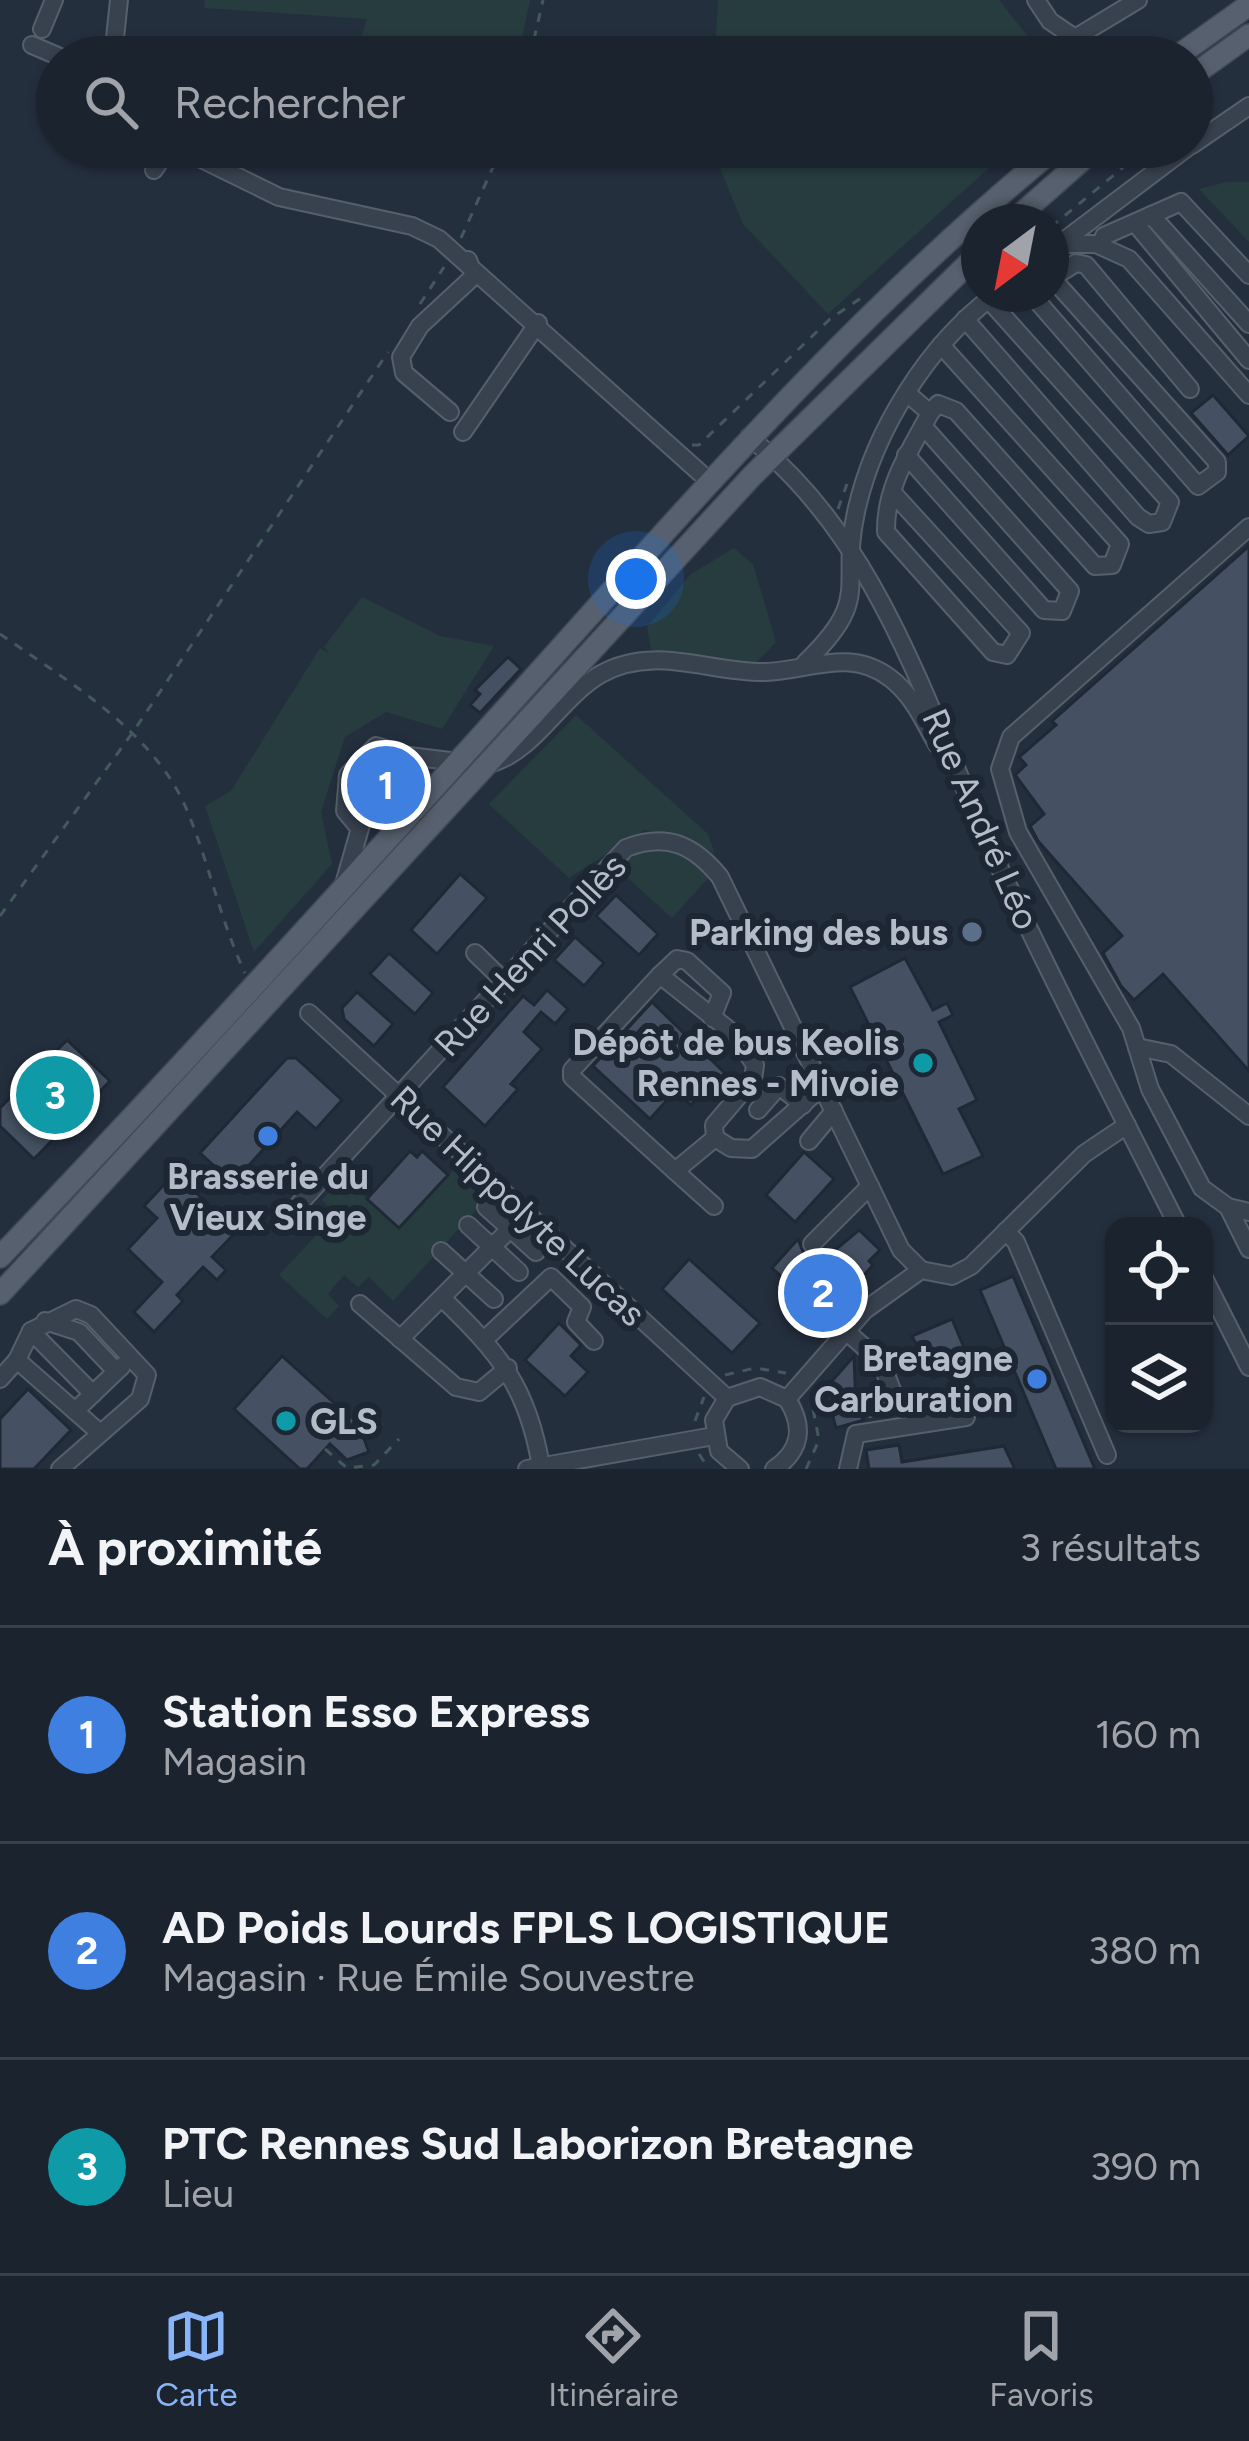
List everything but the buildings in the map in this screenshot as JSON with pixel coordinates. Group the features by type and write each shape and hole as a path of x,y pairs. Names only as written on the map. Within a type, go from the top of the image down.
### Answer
{"main road":[{"path":"1205,36 1249,5"},
{"path":"1213,61 1249,35"},
{"path":"0,1257 343,888 749,437 902,280 1033,168"},
{"path":"1032,204 1073,168"},
{"path":"0,1294 772,455 961,271"}],"street":[{"path":"37,36 54,0"},
{"path":"115,36 119,0"},
{"path":"1036,0 1050,21 1073,36"},
{"path":"1079,36 1138,0"},
{"path":"1213,130 1249,106"},
{"path":"218,168 279,197 412,226 538,323 709,480"},
{"path":"1069,231 1159,168"},
{"path":"1121,195 1249,360"},
{"path":"1069,240 1106,241 1174,202 1187,206 1249,275"},
{"path":"1097,215 1106,241 1129,259 1249,395"},
{"path":"1138,222 1249,324"},
{"path":"450,412 404,373 400,357 420,326 474,276 457,257"},
{"path":"1069,267 1086,265 1190,389"},
{"path":"1046,312 1198,486 1216,472 1217,462 1069,297"},
{"path":"804,663 827,641 854,595 851,552 872,458 941,345 974,312"},
{"path":"965,320 1138,517 1149,524 1162,522 1170,502 1006,312"},
{"path":"463,432 538,323"},
{"path":"892,492 1022,633 1007,655 993,652 886,532 892,492 906,455 938,404 956,411 1095,566 1112,565 1120,544 941,345"},
{"path":"906,455 1044,610 1062,611 1070,591 908,394"},
{"name":"Rue André Léo","path":"749,437 772,455 851,552 908,649 1030,933 1173,1217"},
{"path":"1249,527 1011,737 1000,763 1018,832 1100,981 1127,1019 1150,1089 1202,1188 1228,1207 1249,1212"},
{"path":"488,765 506,758 574,693 628,662 673,660 770,673 804,663 861,664 890,677 956,767"},
{"path":"359,828 345,811 348,775 376,746 458,762"},
{"path":"343,888 369,796 409,756"},
{"name":"Rue Henri Pollès","path":"290,1214 626,848 662,839 698,850 720,877 901,1250 921,1270"},
{"path":"475,953 505,982"},
{"path":"712,1018 722,993 687,961 677,959 572,1070 572,1077 714,1206"},
{"path":"660,975 749,1049 755,1065 753,1078 714,1125 715,1138"},
{"name":"Rue Hippolyte Lucas","path":"309,1013 727,1398"},
{"path":"1137,1047 1171,1054 1249,1116"},
{"path":"758,1110 785,1080 803,1105"},
{"path":"715,1138 731,1148 752,1150 822,1087"},
{"path":"809,1141 834,1112"},
{"path":"787,1400 865,1310 921,1270 952,1276 971,1266 1084,1154 1127,1126"},
{"path":"675,1171 715,1138"},
{"path":"812,1244 870,1186"},
{"path":"486,1207 536,1252"},
{"path":"1228,1207 1249,1249"},
{"path":"469,1225 519,1272"},
{"path":"400,1339 510,1229"},
{"path":"1006,1231 1016,1242 1107,1455"},
{"path":"441,1251 494,1299"},
{"path":"485,1339 551,1277 582,1307 576,1322 594,1341"},
{"path":"1213,1296 1249,1367"},
{"path":"442,1298 508,1368 530,1409 534,1468 704,1434 727,1398 760,1387 787,1400 800,1430 785,1466"},
{"path":"360,1304 468,1391 479,1392 508,1368"},
{"path":"0,1378 39,1326 76,1310 91,1315 147,1375 148,1387 60,1469"},
{"path":"39,1326 79,1332 116,1372"},
{"path":"39,1326 93,1394"},
{"path":"847,1332 880,1362 897,1403 869,1408"},
{"path":"75,1411 131,1357"},
{"path":"17,1360 100,1433"},
{"path":"848,1469 856,1434 966,1417"},
{"path":"704,1434 740,1469"}],"path":[{"path":"535,36 543,0"},
{"path":"409,320 457,257 493,168"},
{"path":"1069,225 1124,168"},
{"path":"687,444 699,445 830,319 880,286"},
{"path":"0,916 133,732 396,339"},
{"path":"0,634 133,732 185,805 223,926 250,986"},
{"path":"722,1376 755,1368 788,1374"},
{"path":"806,1469 819,1440 809,1393"},
{"path":"704,1434 705,1395"},
{"path":"345,1416 368,1435"},
{"path":"361,1438 382,1423"},
{"path":"325,1450 343,1467 374,1466 399,1439"},
{"path":"697,1447 709,1469"}],"green space":[{"path":"205,0 530,0 522,36 362,36 367,19 204,8"},
{"path":"718,0 999,0 1027,36 716,36"},
{"path":"720,168 989,168 828,314 743,224"},
{"path":"1249,182 1249,242 1199,189"},
{"path":"734,548 753,564 776,642 755,664 651,650 647,627 691,574"},
{"path":"362,597 440,636 494,646 442,729 386,712 345,737 321,812 332,864 254,952 205,806 231,791 320,648 330,654 324,647"},
{"path":"576,715 708,834 715,854 688,837 644,830 569,878 489,804"},
{"path":"644,848 685,855 709,877 672,918 617,868"},
{"path":"453,1170 485,1200 393,1301 369,1277 358,1287 344,1275 328,1294 339,1306 327,1319 279,1275 336,1214 322,1200 343,1177 399,1228"}],"place":[{"name":"Station Esso Express","path":"386,785"},
{"name":"Parking des bus","path":"972,932"},
{"name":"Dépôt de bus Keolis Rennes - Mivoie","path":"923,1063"},
{"name":"PTC Rennes Sud Laborizon Bretagne","path":"55,1095"},
{"name":"Brasserie du Vieux Singe","path":"268,1136"},
{"name":"AD Poids Lourds FPLS LOGISTIQUE","path":"823,1293"},
{"name":"Bretagne Carburation","path":"1037,1379"},
{"name":"GLS","path":"286,1421"}]}
